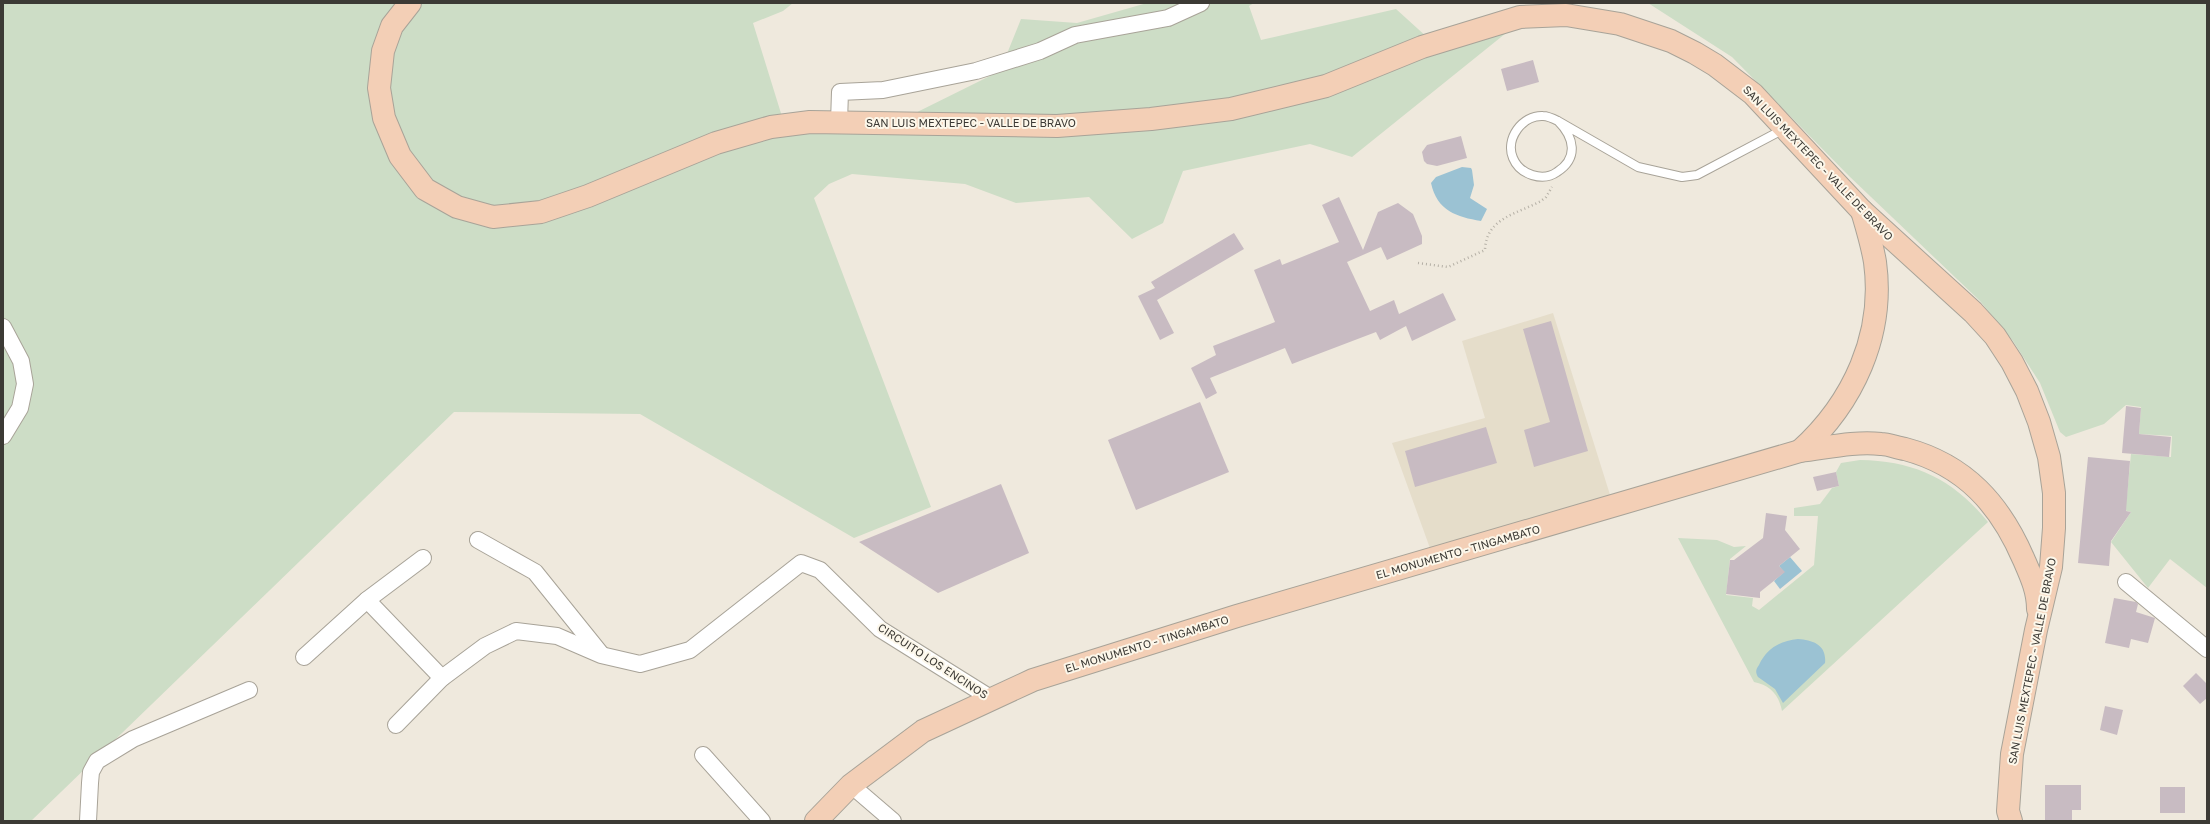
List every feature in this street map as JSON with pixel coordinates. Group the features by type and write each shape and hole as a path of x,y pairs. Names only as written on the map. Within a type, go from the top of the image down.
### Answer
{"main road":[{"name":"SAN LUIS MEXTEPEC - VALLE DE BRAVO","path":"410,3 392,26 383,51 379,88 384,118 400,156 425,189 456,208 493,217 541,212 588,196 716,143 772,127 810,122 1057,126 1151,119 1232,109 1326,86 1422,47 1520,17 1566,16 1593,18 1626,26 1671,41 1695,53 1715,65 1753,94 1862,211 1973,312 1995,336 2012,362 2027,391 2045,440 2054,493 2051,567 2036,630 2012,754 2008,811 2011,821"},
{"path":"1800,451 1816,436 1844,401 1855,382 1870,342 1874,316 1876,283 1872,243 1862,211"},
{"name":"EL MONUMENTO - TINGAMBATO","path":"816,821 851,785 923,731 1033,680 1237,616 1534,531 1800,451 1847,445 1881,444 1926,455 1954,469 1968,479 2001,516 2018,545 2036,589 2038,616 2036,630"}],"street":[{"path":"839,122 840,92 883,90 976,71 1040,51 1074,35 1168,18 1201,3"},
{"path":"3,327 21,361 25,384 20,408 3,436"},
{"path":"478,540 535,572 601,655"},
{"path":"304,657 367,600 423,558"},
{"name":"CIRCUITO LOS ENCINOS","path":"601,655 640,664 690,650 801,563 820,570 880,629 992,699"},
{"path":"2126,582 2207,649"},
{"path":"367,600 442,678"},
{"path":"396,725 442,678 485,646 516,631 557,636 601,655"},
{"path":"88,821 90,783 92,772 97,761 133,739 249,690"},
{"path":"703,755 762,821"},
{"path":"851,785 893,821"}],"lane":[{"path":"1558,121 1568,130 1572,143 1570,157 1564,168 1552,175 1537,177 1523,171 1513,159 1511,143 1516,129 1528,119 1543,116 1558,121 1638,167 1682,178 1697,175 1786,128"}],"path":[{"path":"1418,263 1448,267 1485,250 1487,235 1497,222 1546,197 1552,186 1552,175"}],"shaded area":[{"path":"1553,313 1611,498 1431,551 1392,443 1485,418 1462,341"}],"green space":[{"path":"3,3 793,3 783,11 753,23 784,123 889,126 1000,71 1021,19 1077,23 1147,3 1254,3 1249,6 1261,40 1396,9 1439,48 1521,21 1352,157 1310,144 1183,171 1163,223 1132,239 1089,197 1016,203 965,184 852,174 829,184 814,198 931,507 854,538 640,414 454,412 31,821 3,821"},
{"path":"1648,3 2207,3 2207,588 2170,559 2148,588 2111,542 2131,512 2120,509 2127,495 2131,454 2171,457 2172,436 2139,434 2141,407 2126,405 2104,424 2066,437 2060,432 2040,383 2013,341 1980,301 1849,176 1732,57"},
{"path":"1860,460 1898,464 1932,475 1961,494 1988,522 1782,711 1779,700 1773,692 1760,683 1754,682 1678,538 1717,540 1734,547 1746,546 1730,559 1726,595 1753,598 1752,606 1759,610 1814,565 1818,516 1794,516 1794,508 1820,504 1832,488 1839,486 1836,472 1841,463"}],"water":[{"path":"1462,167 1471,168 1472,170 1474,185 1470,198 1487,209 1481,221 1456,215 1449,211 1438,200 1434,193 1431,183 1436,177"},
{"path":"1790,557 1802,571 1780,589 1774,581 1784,572 1779,566"},
{"path":"1798,639 1814,642 1818,645 1824,652 1825,663 1783,703 1775,689 1758,677 1756,674 1757,669 1762,659 1775,646"}],"building":[{"path":"1533,60 1539,82 1507,91 1501,69"},
{"path":"1461,136 1467,158 1437,166 1427,164 1424,161 1422,152 1427,145"},
{"path":"1339,197 1363,250 1378,212 1398,203 1413,214 1422,236 1422,244 1387,260 1381,247 1347,262 1370,311 1394,300 1399,314 1443,293 1456,320 1412,341 1406,326 1380,340 1376,332 1292,364 1285,348 1210,378 1217,393 1206,399 1191,368 1216,355 1213,346 1275,322 1254,270 1280,259 1282,265 1339,242 1322,205"},
{"path":"1234,233 1244,249 1157,300 1174,333 1160,340 1138,296 1155,288 1151,282"},
{"path":"1551,321 1588,451 1534,467 1524,430 1550,422 1523,329"},
{"path":"1200,402 1229,472 1136,510 1108,440"},
{"path":"2126,406 2141,408 2139,434 2171,437 2169,457 2122,453"},
{"path":"1486,427 1497,463 1415,487 1405,451"},
{"path":"2088,457 2130,461 2126,511 2131,512 2111,541 2109,566 2078,563"},
{"path":"1836,472 1839,486 1817,491 1813,477"},
{"path":"1001,484 1029,553 938,593 859,542"},
{"path":"1766,513 1787,516 1785,530 1800,549 1779,566 1785,572 1760,592 1760,598 1726,594 1730,560 1734,560 1763,538"},
{"path":"2114,598 2136,602 2138,604 2136,612 2155,618 2148,643 2131,639 2129,648 2105,643"},
{"path":"2196,673 2207,684 2207,698 2200,704 2183,686"},
{"path":"2105,706 2123,710 2117,735 2100,730"},
{"path":"2045,785 2081,785 2081,810 2072,810 2072,821 2045,821"},
{"path":"2160,787 2185,787 2185,813 2160,813"}]}
